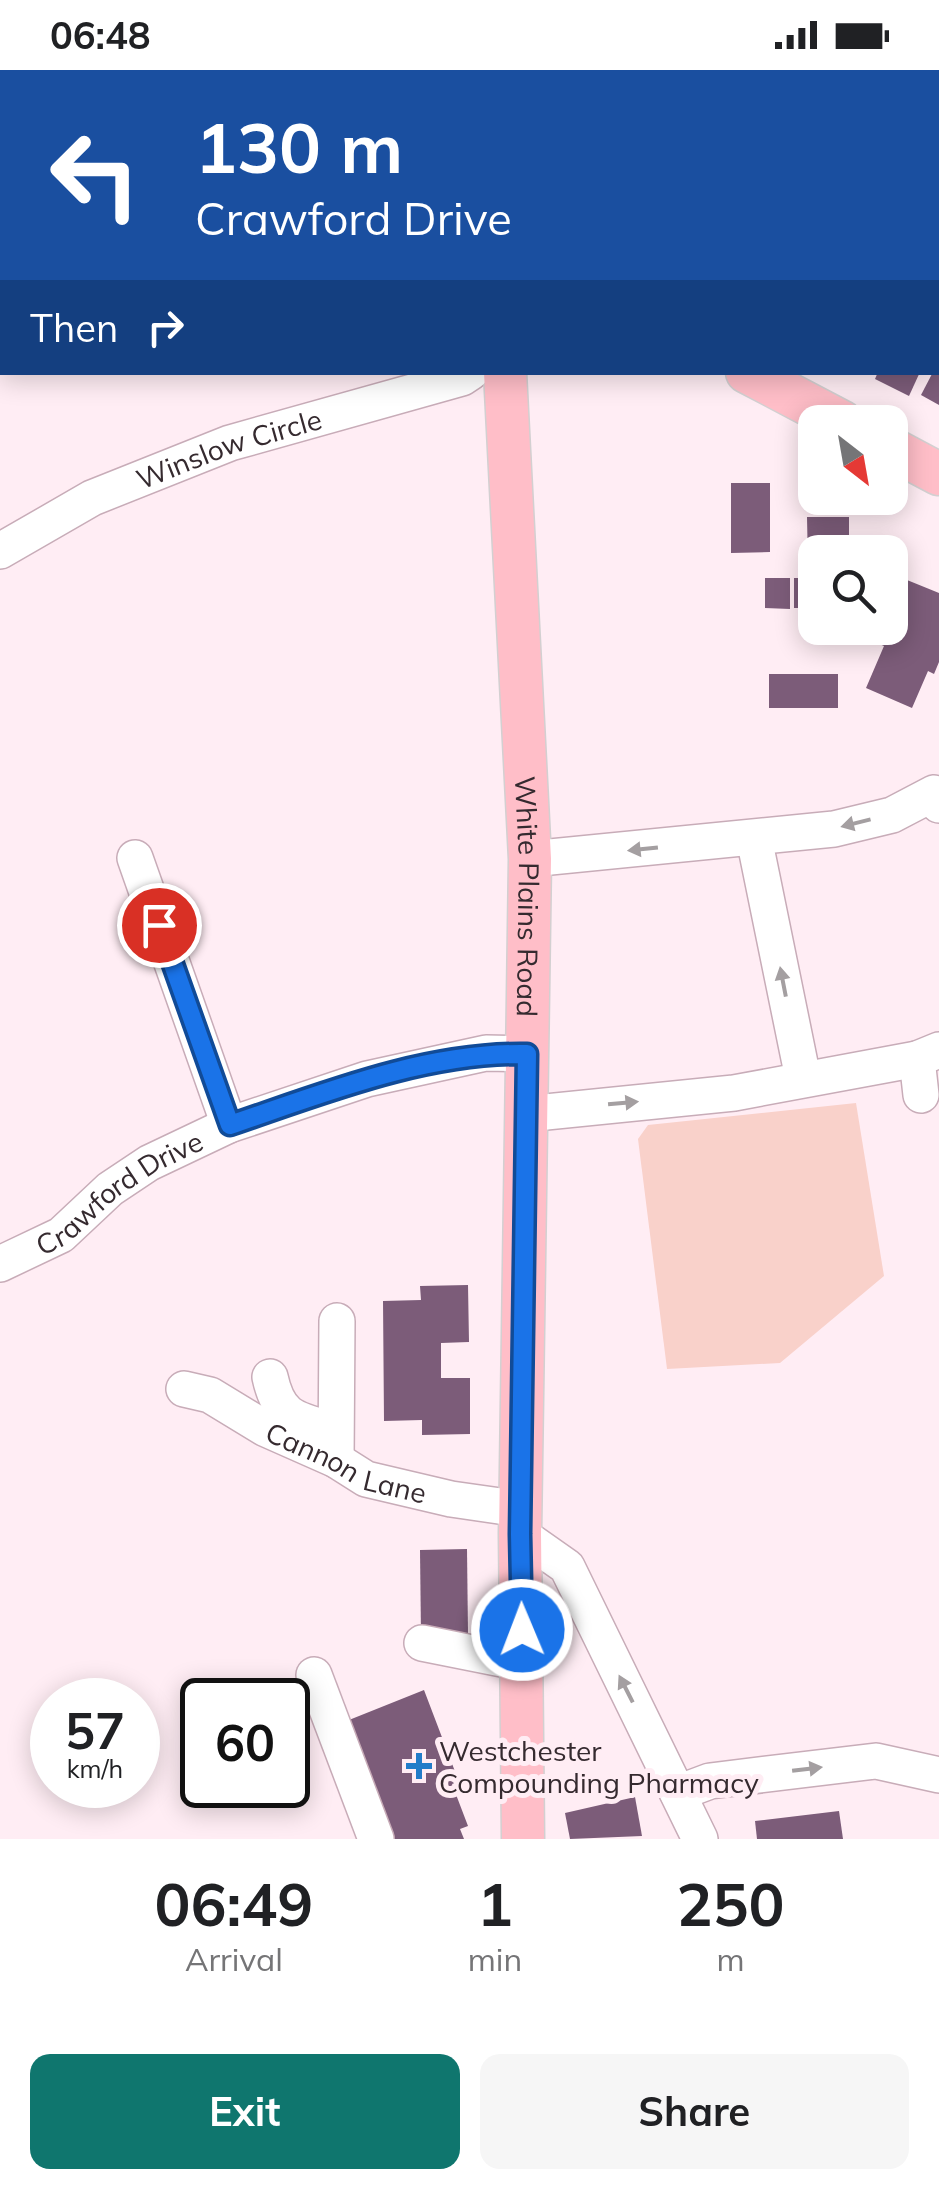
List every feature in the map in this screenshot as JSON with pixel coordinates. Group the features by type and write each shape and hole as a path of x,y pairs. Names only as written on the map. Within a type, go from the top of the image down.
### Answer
{"main road":[{"name":"White Plains Road","path":"504,375 530,860 520,1522 523,1839"},
{"path":"753,375 810,405"},
{"path":"908,458 939,474"}],"street":[{"name":"Winslow Circle","path":"0,551 92,498 230,443 466,375"},
{"path":"530,860 834,829 892,815 937,795"},
{"path":"754,838 803,1078"},
{"path":"135,858 230,1125"},
{"name":"Crawford Drive","path":"0,1264 61,1235 110,1190 149,1163 230,1125 367,1079 486,1054 527,1054"},
{"path":"526,1114 734,1093 928,1054 921,1094"},
{"path":"336,1446 337,1321"},
{"path":"270,1377 274,1396 292,1419 336,1446"},
{"name":"Cannon Lane","path":"184,1389 210,1396 266,1429 336,1446 366,1479 451,1499 520,1522"},
{"path":"520,1522 567,1568 700,1839"},
{"path":"422,1642 522,1663"},
{"path":"314,1675 376,1839"},
{"path":"678,1793 710,1781 876,1760 939,1775"}],"shaded area":[{"path":"856,1103 884,1276 780,1363 667,1369 638,1139 648,1125"}],"building":[{"path":"877,375 919,375 909,396 875,379"},
{"path":"931,375 939,375 939,405 921,395"},
{"path":"731,483 770,483 770,552 731,553"},
{"path":"807,517 849,517 849,535 807,535"},
{"path":"765,578 790,578 790,609 765,608"},
{"path":"794,578 798,578 798,608 794,608"},
{"path":"908,580 939,593 939,662 934,674 928,671 912,708 866,688 884,646 908,645"},
{"path":"769,674 838,674 838,708 769,708"},
{"path":"468,1285 469,1342 441,1343 441,1378 470,1378 470,1434 422,1435 422,1420 384,1421 383,1301 421,1300 420,1286"},
{"path":"467,1549 468,1635 421,1636 420,1550"},
{"path":"424,1690 459,1782 452,1784 468,1826 460,1829 464,1839 390,1839 344,1722"},
{"path":"635,1797 642,1836 570,1839 565,1813"},
{"path":"839,1811 843,1839 757,1839 755,1821"}],"place":[{"name":"Westchester Compounding Pharmacy","path":"419,1766"}],"route":[{"path":"159,925 230,1125 367,1079 486,1054 527,1054 522,1630"}]}
